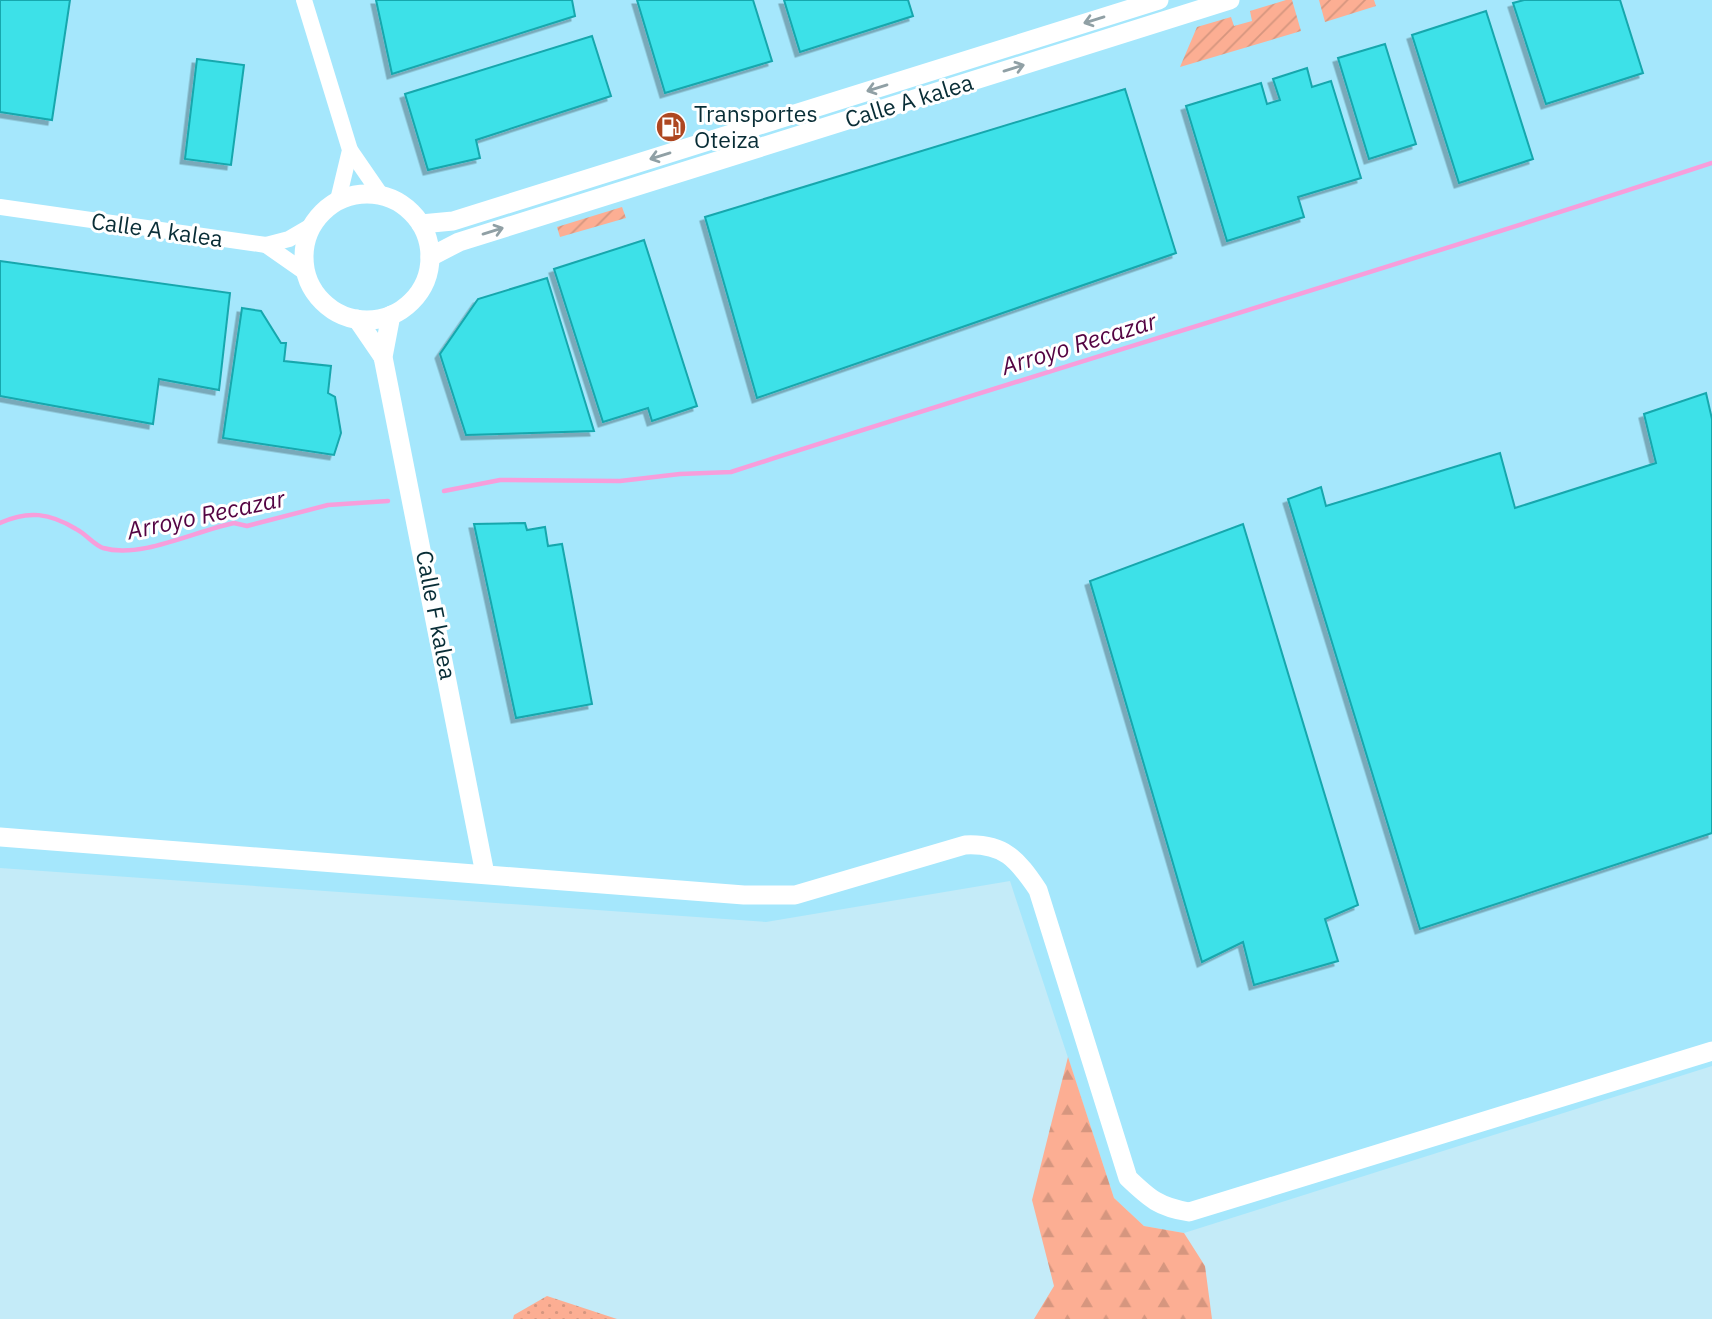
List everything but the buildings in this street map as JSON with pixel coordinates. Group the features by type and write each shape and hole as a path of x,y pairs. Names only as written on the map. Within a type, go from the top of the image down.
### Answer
{"street":[{"path":"304,0 350,150 381,195"},
{"name":"Calle A kalea","path":"421,224 453,221 1126,5 1159,0"},
{"name":"Calle A kalea","path":"430,257 459,242 1230,0"},
{"path":"1126,5 1135,30"},
{"path":"338,200 350,150"},
{"path":"266,246 289,239 313,225 338,200 359,194 381,195 397,201 421,224 430,257 423,286 404,308 391,315 357,319 330,308 320,299 306,273 304,257 313,225"},
{"name":"Calle A kalea","path":"0,207 266,246 306,273"},
{"name":"Calle F kalea","path":"391,315 383,357 485,874"},
{"name":"Calle F kalea","path":"357,319 383,357"},
{"path":"0,837 740,895 795,895 965,845 986,844 1004,852 1022,866 1038,890 1128,1178 1150,1199 1166,1208 1189,1212 1712,1051"}],"shaded area":[{"path":"0,0 1712,0 1712,1066 1184,1233 1144,1226 1114,1198 1010,881 766,922 0,868"}],"green space":[{"path":"1292,0 1301,31 1180,67 1197,27 1231,17 1234,26 1252,21 1250,11"},
{"path":"1319,0 1374,0 1376,6 1325,22"},
{"path":"622,207 626,218 560,237 557,227"},
{"path":"1068,1057 1114,1198 1144,1226 1184,1233 1205,1266 1212,1319 1034,1319 1054,1286 1032,1200"},
{"path":"547,1296 617,1319 513,1319 514,1315"}],"waterway":[{"name":"Arroyo Recazar","path":"444,491 500,480 620,481 680,474 731,472 1712,163"},
{"name":"Arroyo Recazar","path":"0,523 20,516 39,515 57,519 103,548 134,550 168,543 234,523 247,526 328,505 388,501"}],"place":[{"name":"Transportes Oteiza","path":"671,127"}]}
